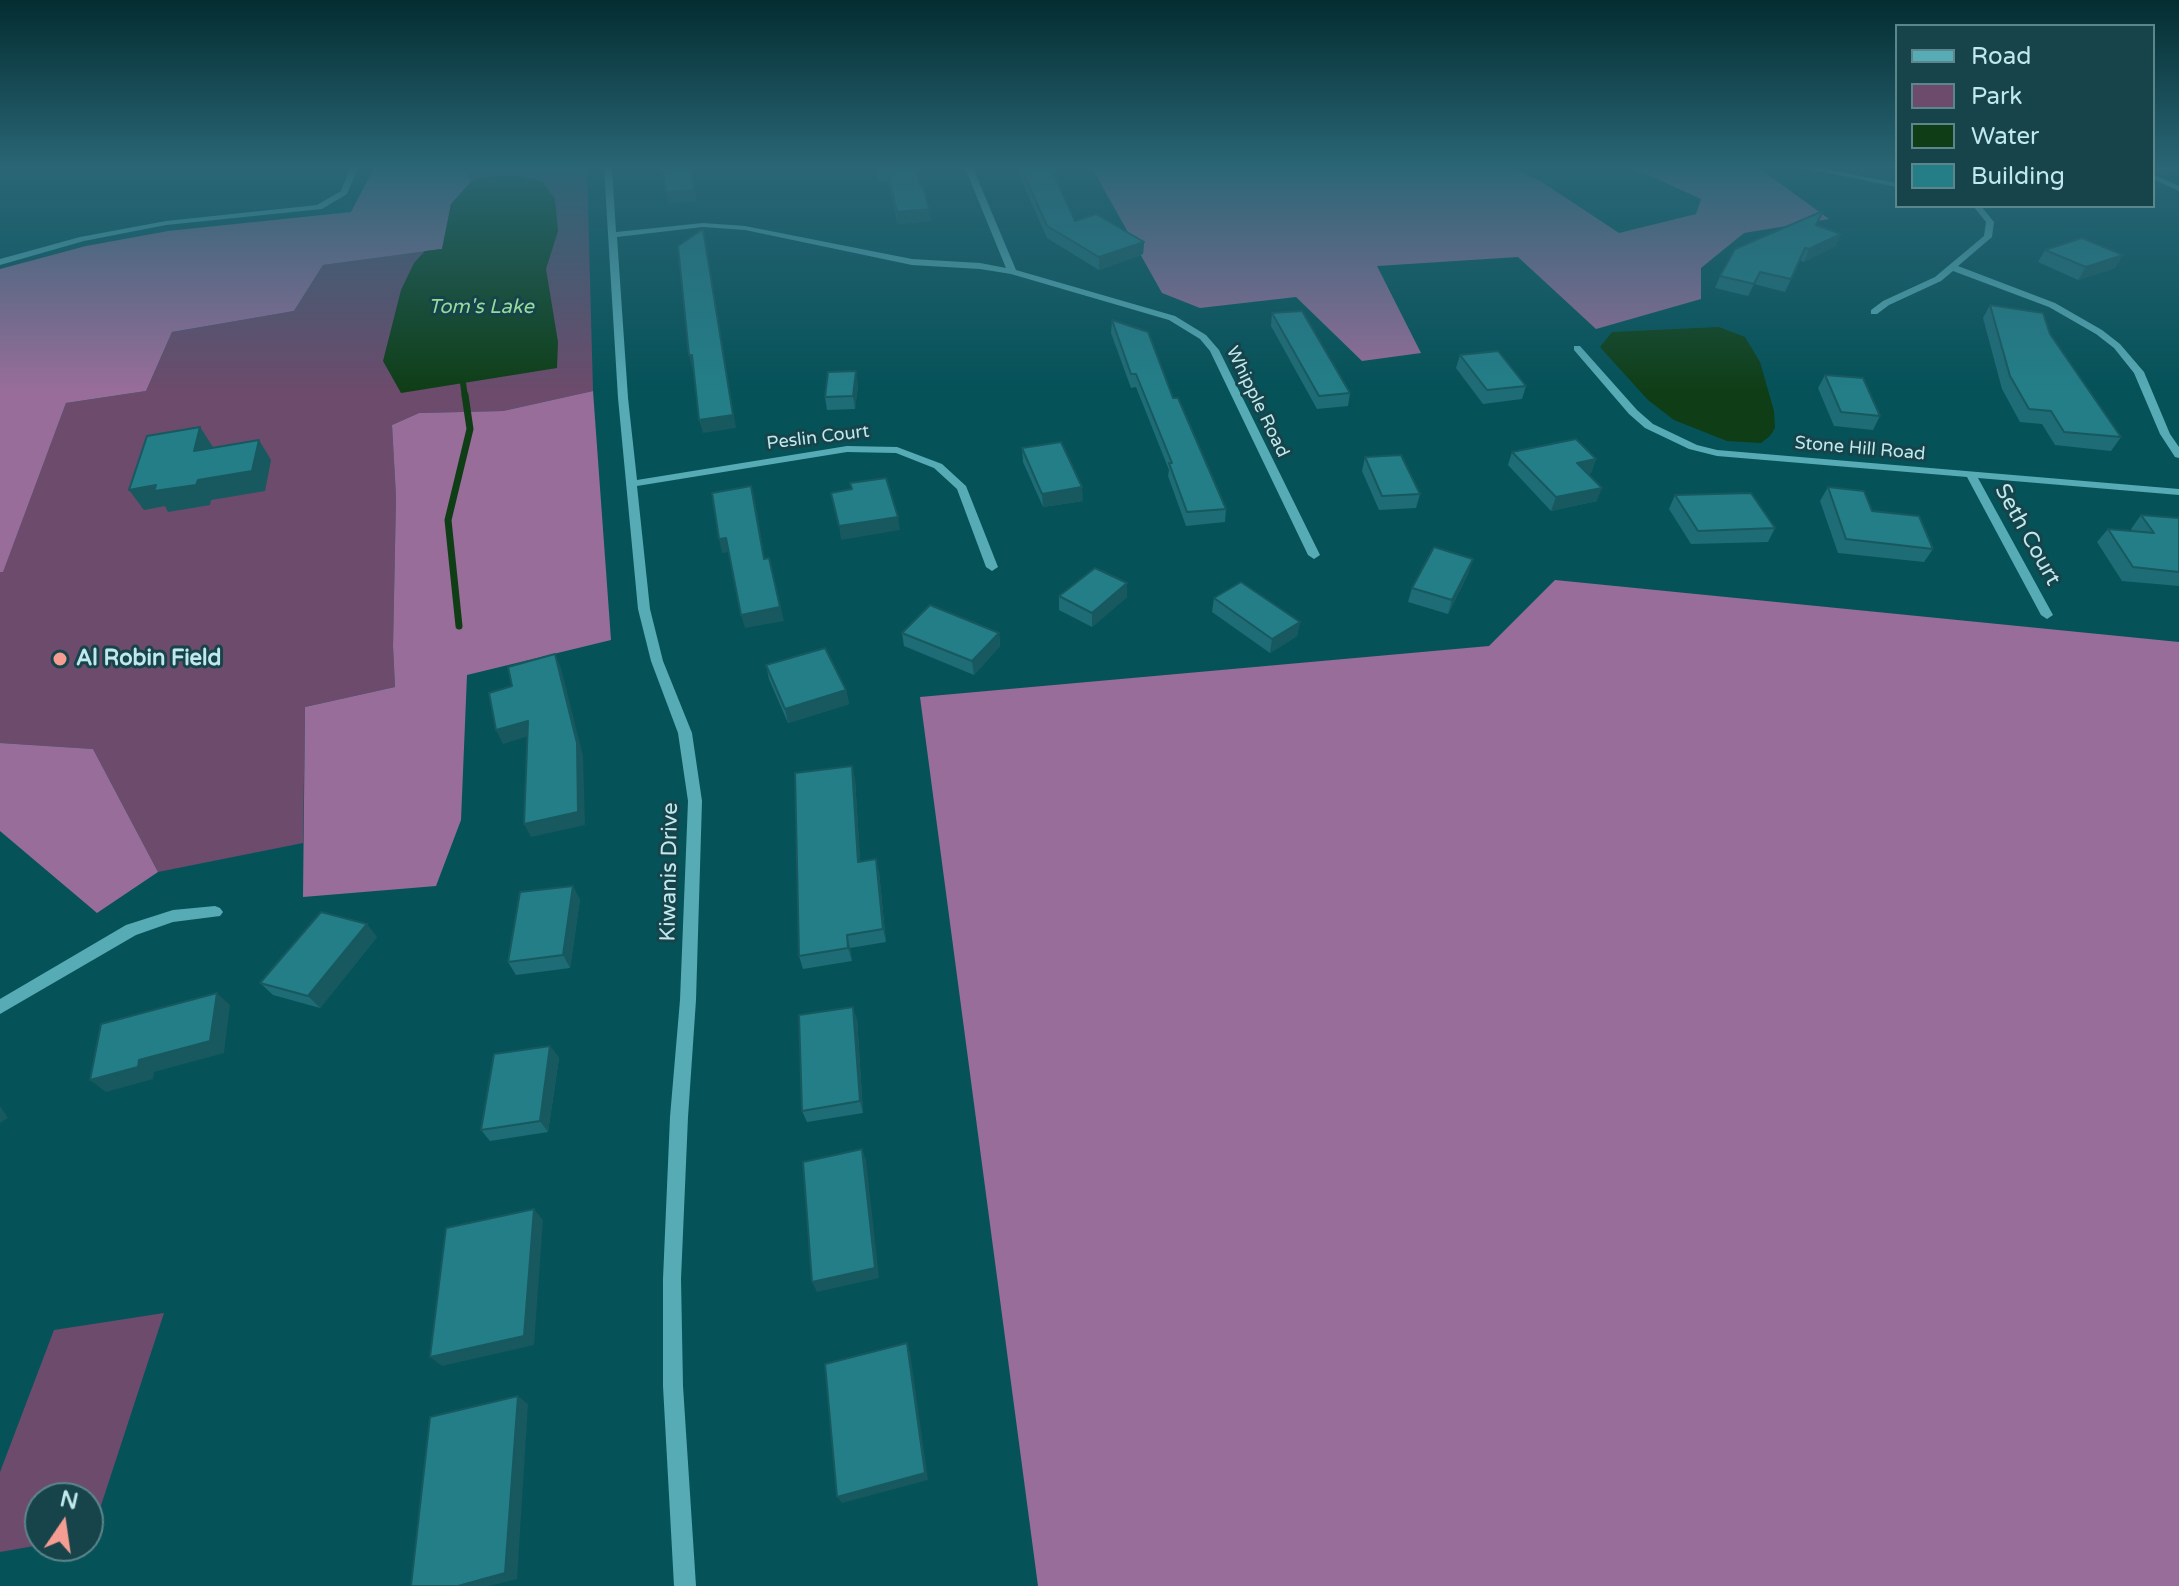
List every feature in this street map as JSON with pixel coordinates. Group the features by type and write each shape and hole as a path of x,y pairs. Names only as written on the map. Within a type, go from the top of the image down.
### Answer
{"street":[{"path":"0,262 72,242"},
{"name":"Kiwanis Drive","path":"612,242 644,609 657,661 685,733 695,801 688,1000 672,1279 673,1386 685,1586"},
{"name":"Whipple Road","path":"811,242 912,262 980,266 1012,272 1172,318 1203,337 1214,350 1314,555"},
{"path":"1000,242 1012,272"},
{"path":"1874,312 1886,303 1938,279 1982,242"},
{"path":"1952,267 2052,305 2117,346 2139,372 2165,434 2179,455"},
{"name":"Stone Hill Road","path":"1577,348 1649,426 1693,447 1717,453 2179,492"},
{"name":"Peslin Court","path":"632,484 847,449 897,450 938,466 962,488 992,567"},
{"name":"Seth Court","path":"1971,475 2047,615"},
{"path":"0,1007 131,930 173,916 215,912"}],"green space":[{"path":"443,242 589,242 593,391 503,411 419,413 392,425 396,497 395,687 305,707 303,843 158,872 93,749 0,743 0,572 3,571 66,403 146,391 172,332 294,311 323,265 441,249"},
{"path":"164,1313 104,1496 104,1482 24,1482 24,1548 0,1552 0,1472 54,1330"}],"shaded area":[{"path":"108,242 443,242 442,249 323,265 294,311 172,332 146,391 66,403 3,572 0,572 0,269"},
{"path":"1133,242 1733,242 1701,268 1701,299 1596,329 1518,257 1377,266 1421,353 1362,361 1296,297 1200,308 1162,293"},
{"path":"593,391 611,640 467,675 461,820 436,886 303,897 305,707 395,687 396,497 392,425 419,413 503,411"},
{"path":"1555,580 2179,642 2179,1586 1038,1586 920,697 1489,646"},
{"path":"0,743 93,749 158,872 97,913 0,831"}],"water":[{"name":"Tom's Lake","path":"443,242 555,242 546,269 558,342 557,368 401,393 383,361 401,290 414,263 425,251 442,249"},
{"path":"1719,327 1745,337 1760,362 1774,411 1775,428 1761,443 1727,441 1674,420 1648,400 1600,347 1612,332"}],"building":[{"path":"684,242 705,242 733,415 699,420 678,246"},
{"path":"1074,242 1144,242 1099,257"},
{"path":"1751,242 1824,242 1805,248 1791,279 1760,272 1754,284 1720,276 1735,249"},
{"path":"2070,242 2092,242 2123,255 2086,267 2045,250"},
{"path":"1990,305 2043,313 2050,334 2121,437 2064,432 2051,411 2029,409 2010,376"},
{"path":"1302,311 1350,393 1319,396 1272,313"},
{"path":"1112,320 1148,332 1173,398 1178,398 1226,509 1187,512 1169,463 1172,463 1136,374 1131,374"},
{"path":"1498,351 1526,386 1487,390 1460,355"},
{"path":"856,371 853,396 825,397 828,372"},
{"path":"1825,375 1863,378 1880,416 1841,412"},
{"path":"200,427 194,451 259,440 252,471 198,480 196,485 154,491 156,485 129,490 147,436"},
{"path":"1576,439 1596,459 1577,463 1602,488 1556,497 1512,452"},
{"path":"1061,442 1082,487 1042,494 1022,448"},
{"path":"1401,455 1420,494 1382,496 1365,457"},
{"path":"886,478 898,517 839,526 831,493 852,489 850,483"},
{"path":"751,486 764,559 769,558 780,607 741,615 726,538 719,539 712,493"},
{"path":"1828,487 1864,491 1872,511 1919,516 1933,549 1846,539"},
{"path":"1751,493 1775,528 1698,531 1675,495"},
{"path":"2141,515 2179,518 2179,572 2133,567 2108,529 2154,533"},
{"path":"1434,547 1473,559 1452,600 1412,588"},
{"path":"1095,568 1127,583 1092,613 1059,596"},
{"path":"1241,582 1300,622 1272,639 1214,598"},
{"path":"930,605 999,633 972,661 902,633"},
{"path":"825,648 846,690 785,709 766,665"},
{"path":"555,654 577,743 578,812 524,824 528,721 496,730 489,693 512,686 508,667"},
{"path":"852,766 858,862 876,859 883,929 847,935 848,948 799,956 795,773"},
{"path":"573,886 563,955 508,962 520,892"},
{"path":"321,912 367,924 308,996 260,983"},
{"path":"217,993 210,1041 139,1060 138,1067 90,1080 101,1024"},
{"path":"853,1007 860,1101 802,1111 799,1015"},
{"path":"550,1046 540,1121 481,1130 494,1054"},
{"path":"862,1149 875,1268 812,1282 803,1162"},
{"path":"534,1209 524,1336 430,1357 446,1228"},
{"path":"907,1343 925,1473 837,1497 825,1364"},
{"path":"518,1396 505,1573 458,1586 411,1586 430,1417"}],"waterway":[{"path":"463,383 465,397"},
{"path":"459,626 448,520 470,429 465,395"}],"place":[{"name":"Al Robin Field","path":"60,659"}]}
